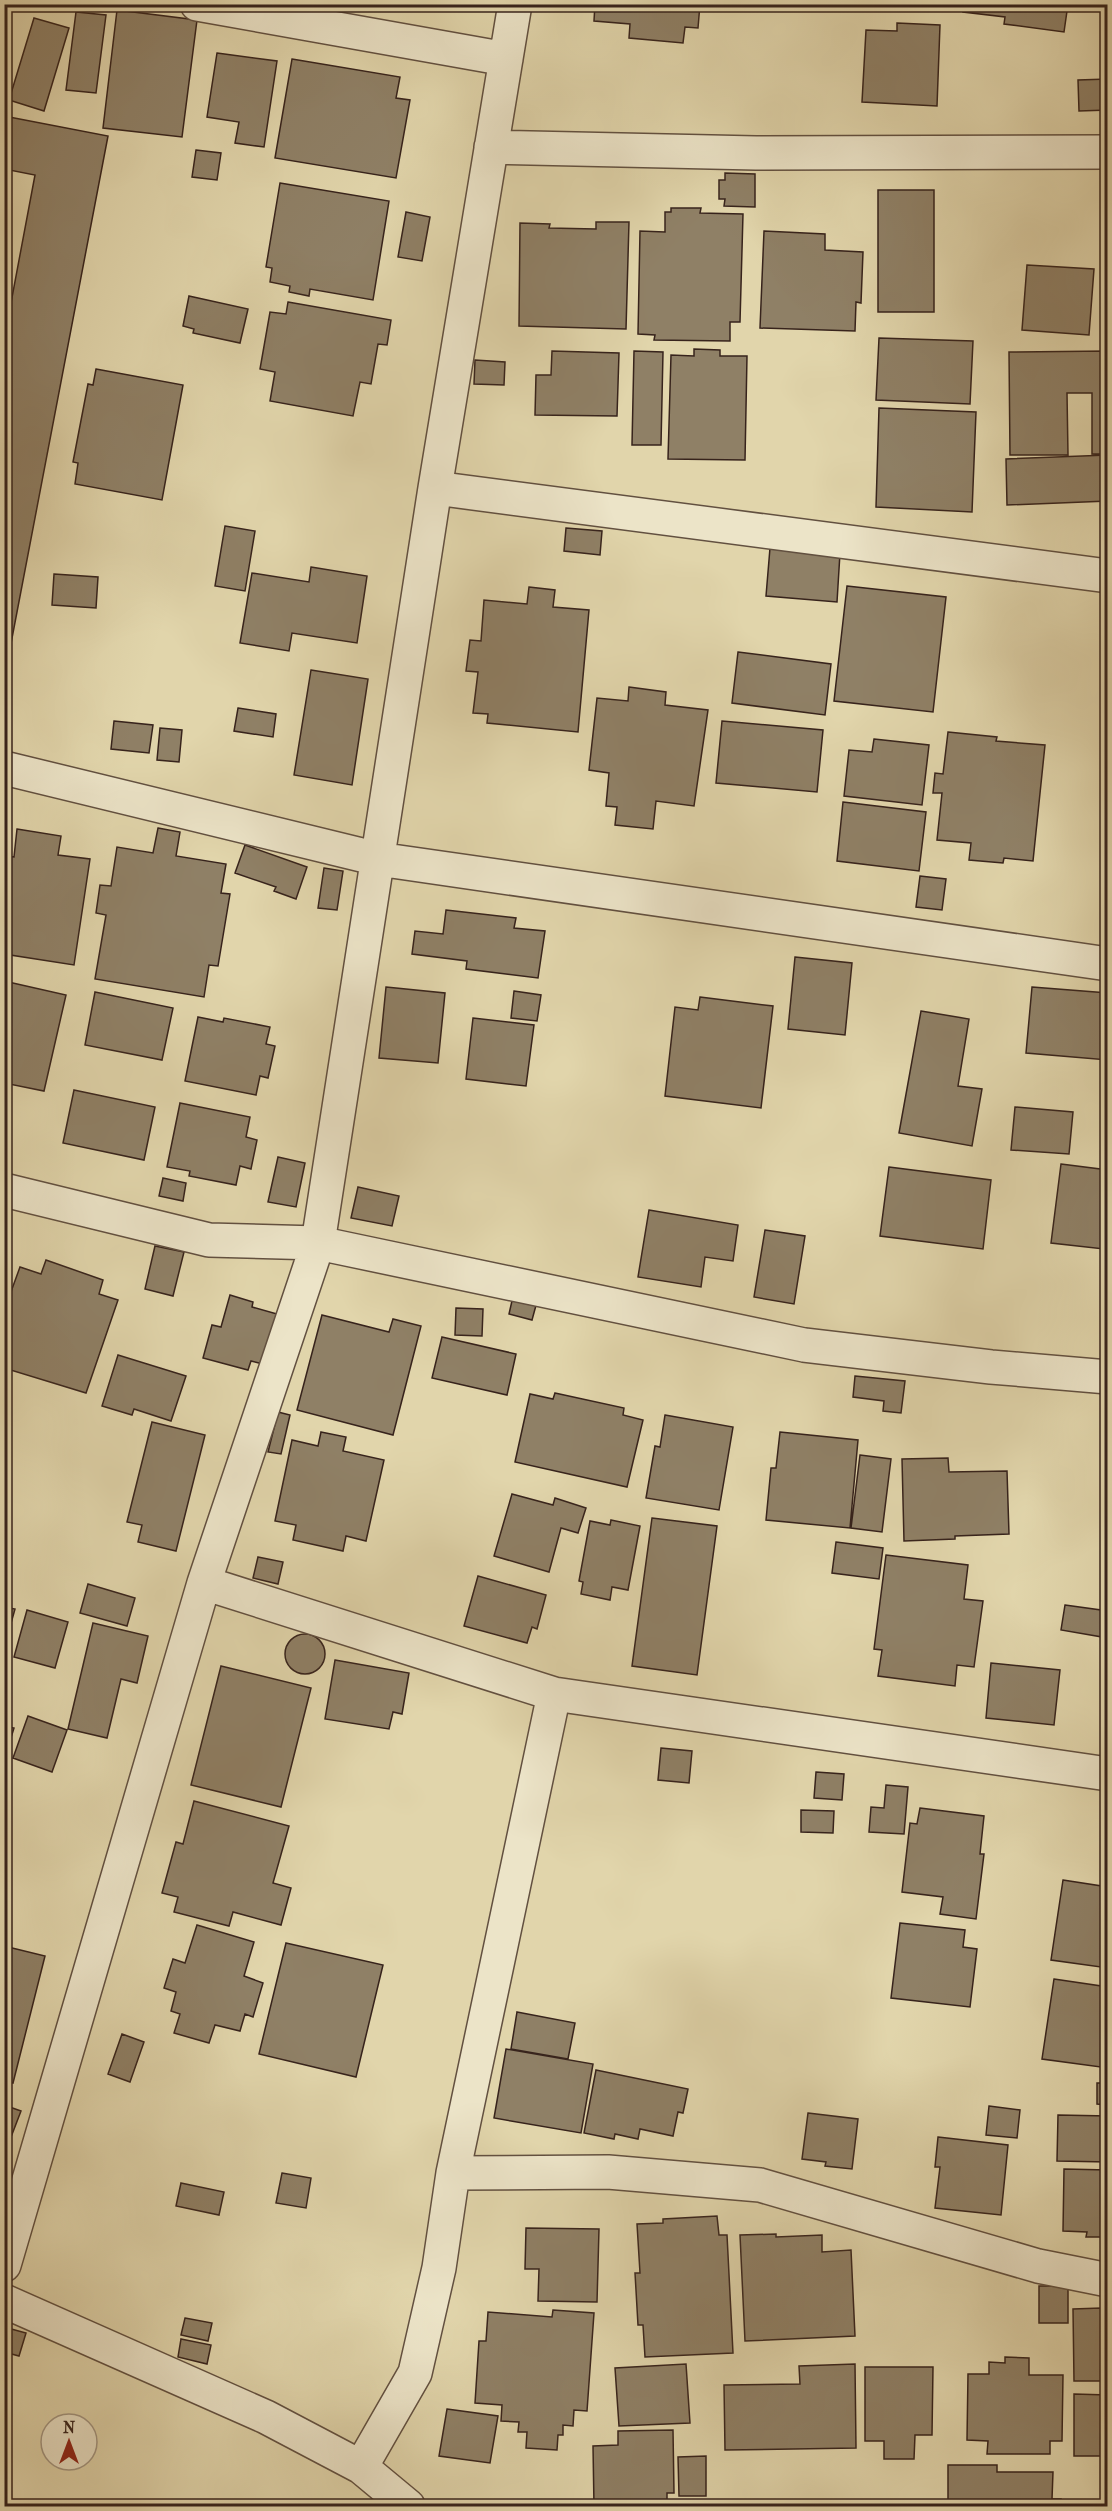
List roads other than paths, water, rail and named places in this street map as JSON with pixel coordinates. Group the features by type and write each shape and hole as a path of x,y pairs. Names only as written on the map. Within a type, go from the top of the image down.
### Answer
{"street":[{"path":"197,4 506,59"},
{"path":"4,2265 204,1583 318,1243 435,488 515,4"},
{"path":"491,147 756,153 1107,152"},
{"path":"435,488 1107,576"},
{"path":"4,768 378,859 1107,964"},
{"path":"4,1190 209,1240 318,1243 804,1345 991,1367 1107,1377"},
{"path":"204,1583 554,1694 1107,1774"},
{"path":"361,2467 415,2373 438,2268 453,2173 554,1694"},
{"path":"453,2173 608,2172 760,2185 1038,2266 1107,2280"},
{"path":"4,2301 266,2417 361,2467 408,2506"}]}
